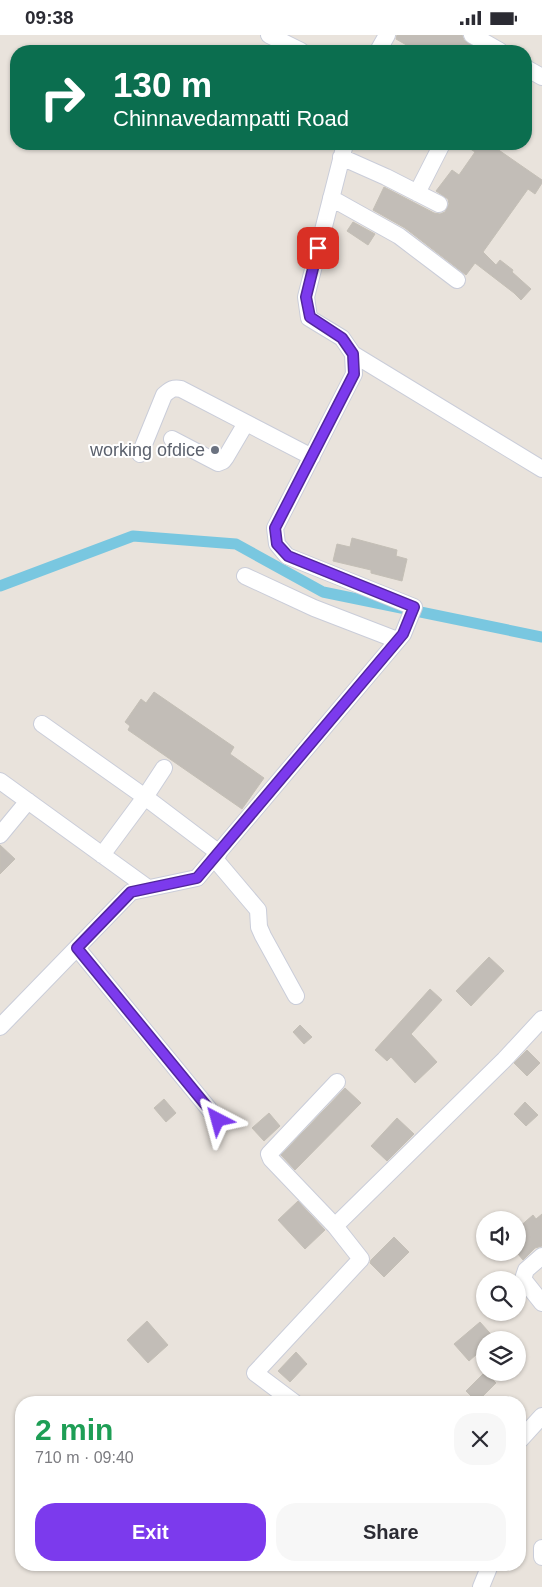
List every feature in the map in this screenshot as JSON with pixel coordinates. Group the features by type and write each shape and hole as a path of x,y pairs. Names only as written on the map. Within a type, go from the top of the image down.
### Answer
{"street":[{"path":"269,35 289,45"},
{"path":"417,193 439,150"},
{"path":"439,205 386,177 343,151 306,297 310,317 342,338 353,354 542,469"},
{"path":"331,198 399,236 457,279"},
{"path":"0,1027 131,892 197,878 400,637 414,607 288,556 277,544 275,528 354,374 353,354"},
{"path":"140,454 164,395 176,388 312,457"},
{"path":"172,439 218,463 226,457 246,423"},
{"path":"245,576 314,608 400,637"},
{"path":"42,724 144,797 216,856 258,910 259,927 262,936 296,996"},
{"path":"102,855 164,768"},
{"path":"0,781 148,888"},
{"path":"0,835 28,801"},
{"path":"77,948 218,1120"},
{"path":"335,1226 504,1060 542,1019"},
{"path":"286,1396 255,1373 361,1259 335,1226 271,1159 269,1154 337,1082"},
{"path":"542,1255 526,1270 523,1279 542,1303"},
{"path":"526,1433 542,1416"},
{"path":"542,1548 542,1557"},
{"path":"482,1587 488,1571"}],"building":[{"path":"397,35 462,35 464,40 471,45 406,45 396,39"},
{"path":"472,150 499,150 542,180 535,194 528,189 483,252 496,265 500,260 513,270 512,272 531,289 521,300 475,263 466,275 405,228 373,210 384,187 434,213 440,214 445,212 449,204 448,199 436,191 452,170 459,175 475,152"},
{"path":"353,222 375,234 368,245 347,231"},
{"path":"352,538 397,550 396,556 407,559 402,581 371,573 371,570 333,561 337,544 350,547"},
{"path":"154,692 234,747 230,754 264,778 242,809 128,730 130,726 125,722 141,699 146,703"},
{"path":"0,845 15,859 0,874"},
{"path":"489,957 504,971 471,1006 456,991"},
{"path":"430,989 442,1000 411,1034 437,1062 415,1083 391,1057 387,1061 375,1050"},
{"path":"300,1025 312,1037 304,1044 293,1032"},
{"path":"527,1050 540,1063 527,1076 514,1063"},
{"path":"345,1088 361,1103 295,1170 281,1155"},
{"path":"164,1099 176,1113 166,1122 154,1108"},
{"path":"525,1102 538,1115 526,1126 514,1114"},
{"path":"269,1113 280,1126 264,1141 252,1128"},
{"path":"397,1118 414,1134 387,1161 371,1146"},
{"path":"298,1201 325,1230 305,1249 278,1220"},
{"path":"542,1214 542,1246 535,1248 526,1257 526,1221 533,1215 536,1219"},
{"path":"394,1237 409,1252 384,1277 370,1263"},
{"path":"147,1321 168,1345 148,1363 127,1340"},
{"path":"480,1322 488,1331 476,1331 476,1355 469,1361 454,1344"},
{"path":"296,1352 307,1364 290,1382 278,1371"},
{"path":"476,1381 494,1381 496,1383 483,1396 471,1396 466,1391"}],"waterway":[{"path":"0,586 133,536 236,544 323,592 542,637"}],"place":[{"name":"working ofdice","path":"215,450"}],"route":[{"path":"218,1120 77,948 131,892 197,878 403,634 414,607 288,556 277,544 275,528 354,374 353,354 342,338 310,317 306,297 318,248"}]}
